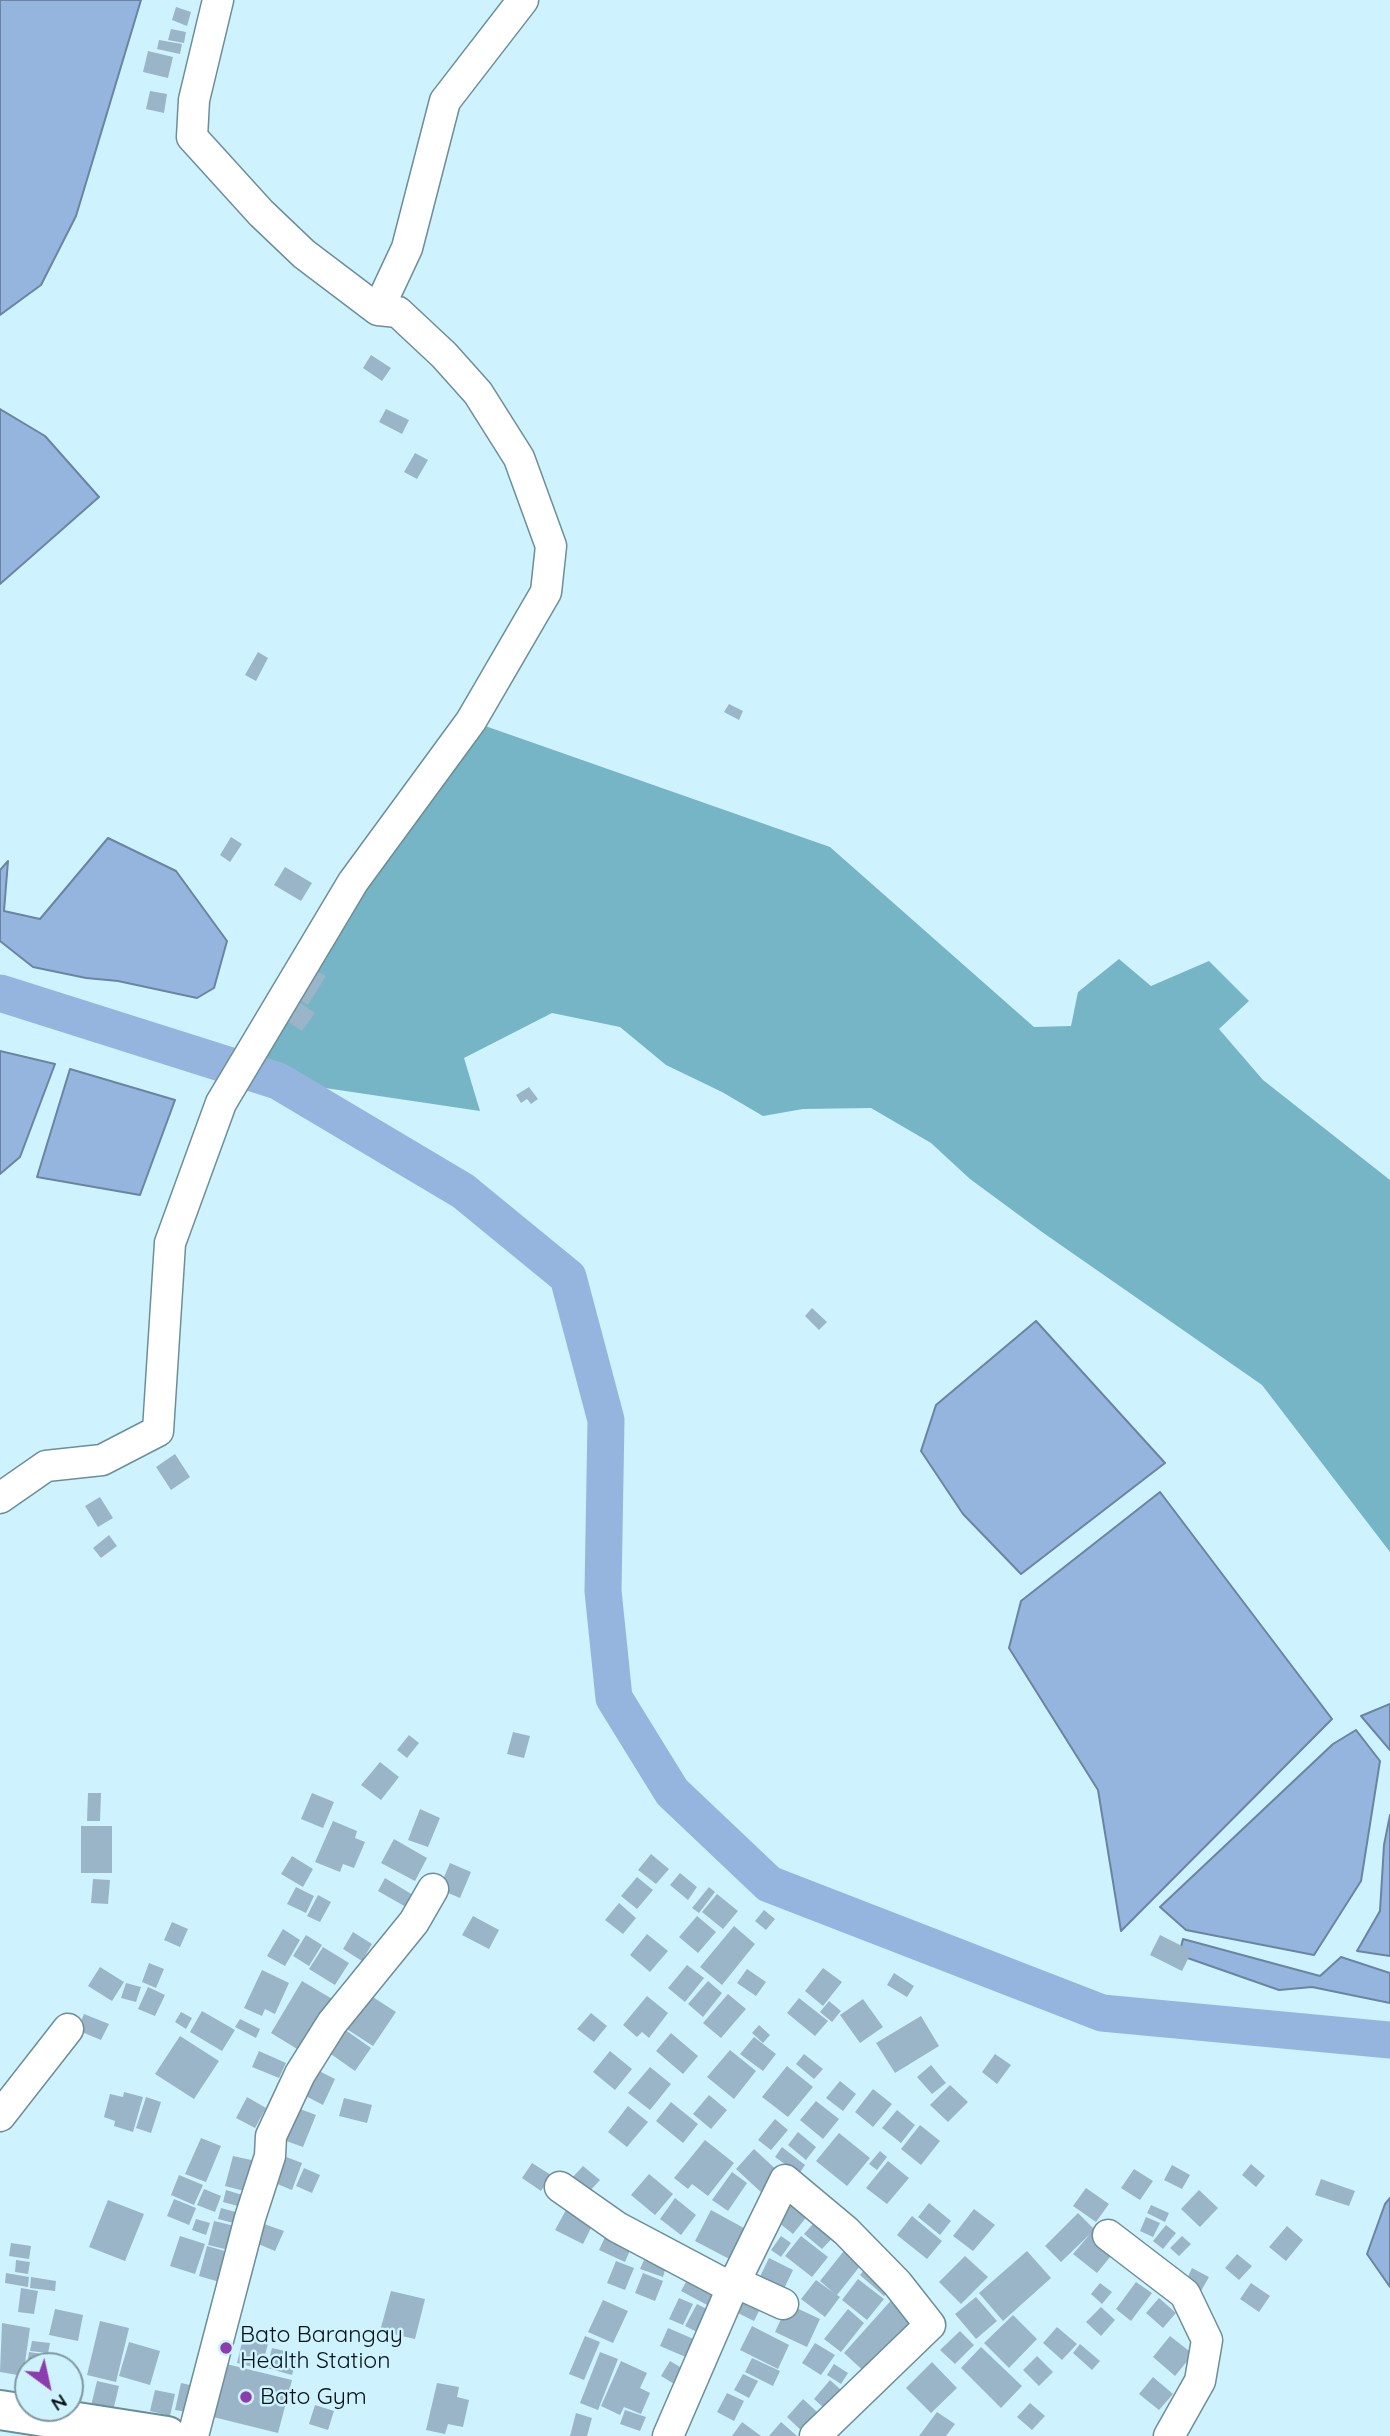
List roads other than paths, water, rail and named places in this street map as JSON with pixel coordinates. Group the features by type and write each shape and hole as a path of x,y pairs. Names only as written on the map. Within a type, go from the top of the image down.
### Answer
{"main road":[{"path":"0,2410 167,2436"}],"street":[{"path":"0,1497 46,1466 102,1460 158,1431 170,1243 221,1103 353,882 471,721 547,592 551,545 519,458 478,393 444,355 398,312 378,310 304,254 261,214 192,136 194,100 218,0"},
{"path":"378,310 407,248 446,101 523,0"},
{"path":"193,2436 250,2218 270,2156 271,2136 300,2074 332,2023 414,1922 433,1889"},
{"path":"0,2116 68,2029"},
{"path":"668,2436 733,2285 785,2180 846,2231 897,2283 930,2325 815,2436"},
{"path":"559,2187 617,2227 733,2285 783,2304"},
{"path":"1108,2235 1185,2294 1207,2340 1200,2381 1169,2436"}],"waterway":[{"path":"0,993 278,1081 463,1191 568,1277 606,1420 603,1591 614,1698 672,1792 769,1884 1102,2013 1390,2040"}],"place":[{"name":"Bato Barangay Health Station","path":"226,2348"},
{"name":"Bato Gym","path":"246,2397"}]}
